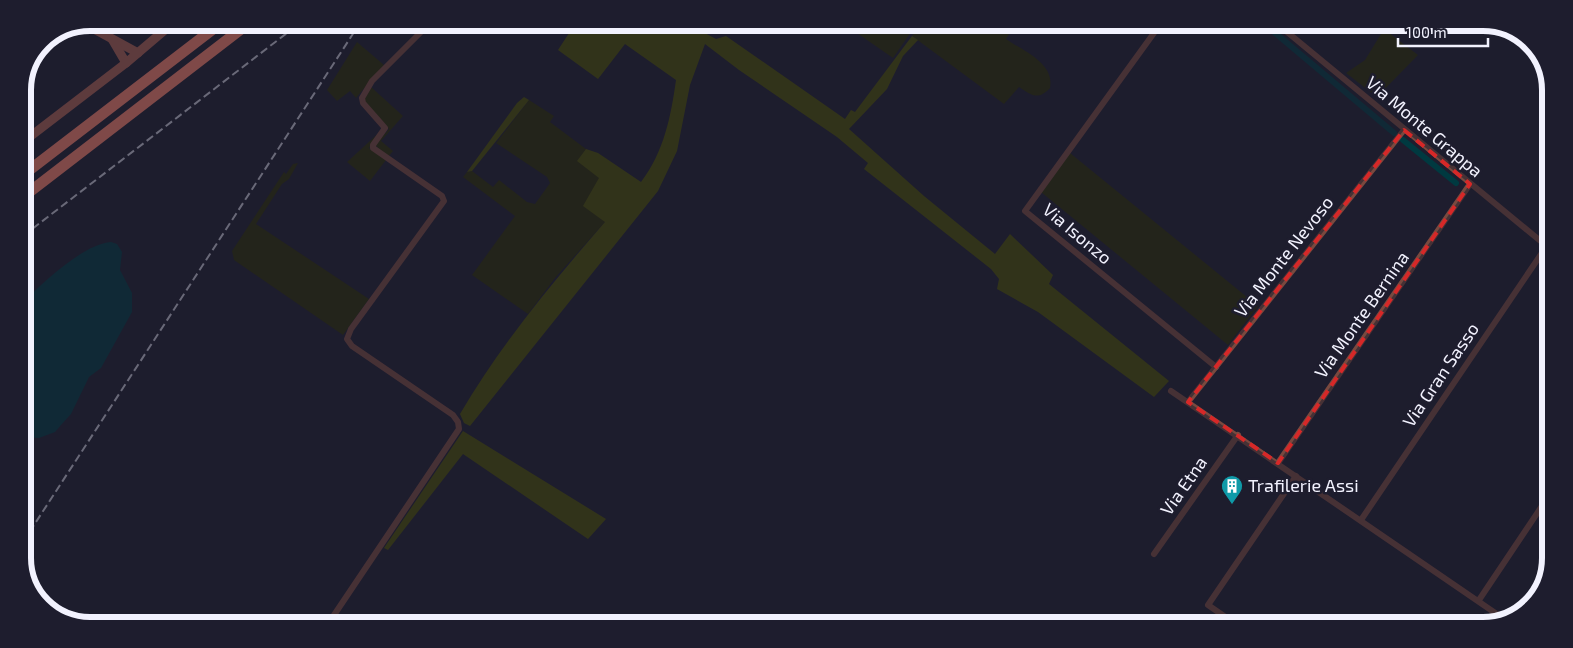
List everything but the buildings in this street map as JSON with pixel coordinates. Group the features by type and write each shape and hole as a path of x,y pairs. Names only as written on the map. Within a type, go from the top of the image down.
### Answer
{"highway":[{"path":"31,170 211,31"},
{"path":"31,191 239,31"}],"street":[{"path":"98,31 138,53"},
{"path":"31,136 126,63 164,31"},
{"path":"333,617 458,429 458,422 453,415 352,346 347,339 351,329 444,201 442,196 373,148 373,145 385,128 363,103 362,98 372,81 422,31"},
{"name":"Via Isonzo","path":"1155,31 1025,210 1216,368"},
{"name":"Via Monte Grappa","path":"1286,31 1542,243"},
{"path":"112,39 126,63"},
{"name":"Via Monte Nevoso","path":"1188,402 1404,130"},
{"name":"Via Monte Bernina","path":"1278,463 1470,184"},
{"name":"Via Gran Sasso","path":"1361,520 1542,257"},
{"path":"1171,391 1499,615"},
{"name":"Via Etna","path":"1154,554 1238,436"},
{"path":"1225,617 1208,605 1296,476"},
{"path":"1479,600 1542,506"}],"highlighted area":[{"path":"1404,130 1470,184 1278,463 1188,402"}],"shaded area":[{"path":"570,31 701,31 716,39 726,36 845,119 851,110 855,112 912,36 918,40 903,56 887,89 849,129 924,196 995,254 1010,234 1053,275 1049,284 1169,381 1154,397 1038,312 997,289 999,279 991,269 864,169 868,163 837,137 739,70 705,44 690,85 677,151 658,191 470,426 464,423 460,414 492,363 547,291 605,222 583,206 599,178 577,161 586,149 598,153 641,182 661,146 672,107 676,80 625,44 598,79 558,50"},
{"path":"854,31 912,31 893,58"},
{"path":"915,31 1011,31 1006,39 1029,53 1043,65 1048,71 1050,88 1038,96 1019,87 1004,104 912,36"},
{"path":"1383,31 1387,31 1418,55 1377,97 1346,73 1365,60"},
{"path":"357,42 384,65 356,98 350,91 337,101 327,90"},
{"path":"370,86 403,116 381,141 393,151 388,157 375,145 389,129 364,102 363,96"},
{"path":"524,97 529,100 472,171 467,172 517,103"},
{"path":"529,100 554,116 550,122 586,149 578,161 599,177 605,222 555,278 528,314 472,275 515,216 463,177 467,172 472,171 493,187 499,180 527,202 535,204 550,183 547,177 496,143"},
{"path":"383,129 369,148 386,160 370,181 347,162"},
{"path":"1070,153 1258,306 1228,345 1041,192"},
{"path":"298,163 289,179 282,184 256,224 369,299 343,335 234,260 232,251 284,172 286,174 293,164"},
{"path":"111,242 117,244 122,252 120,270 132,293 132,312 101,368 89,377 71,414 55,432 39,438 31,438 31,295 52,275 76,257 100,244"},
{"path":"463,431 606,519 588,539 463,454 388,550 384,548"}],"waterway":[{"path":"1273,31 1394,133"},
{"path":"1403,140 1456,183"}],"railway":[{"path":"31,230 290,31"},
{"path":"31,530 355,31"}],"place":[{"name":"Trafilerie Assi","path":"1232,505"}]}
